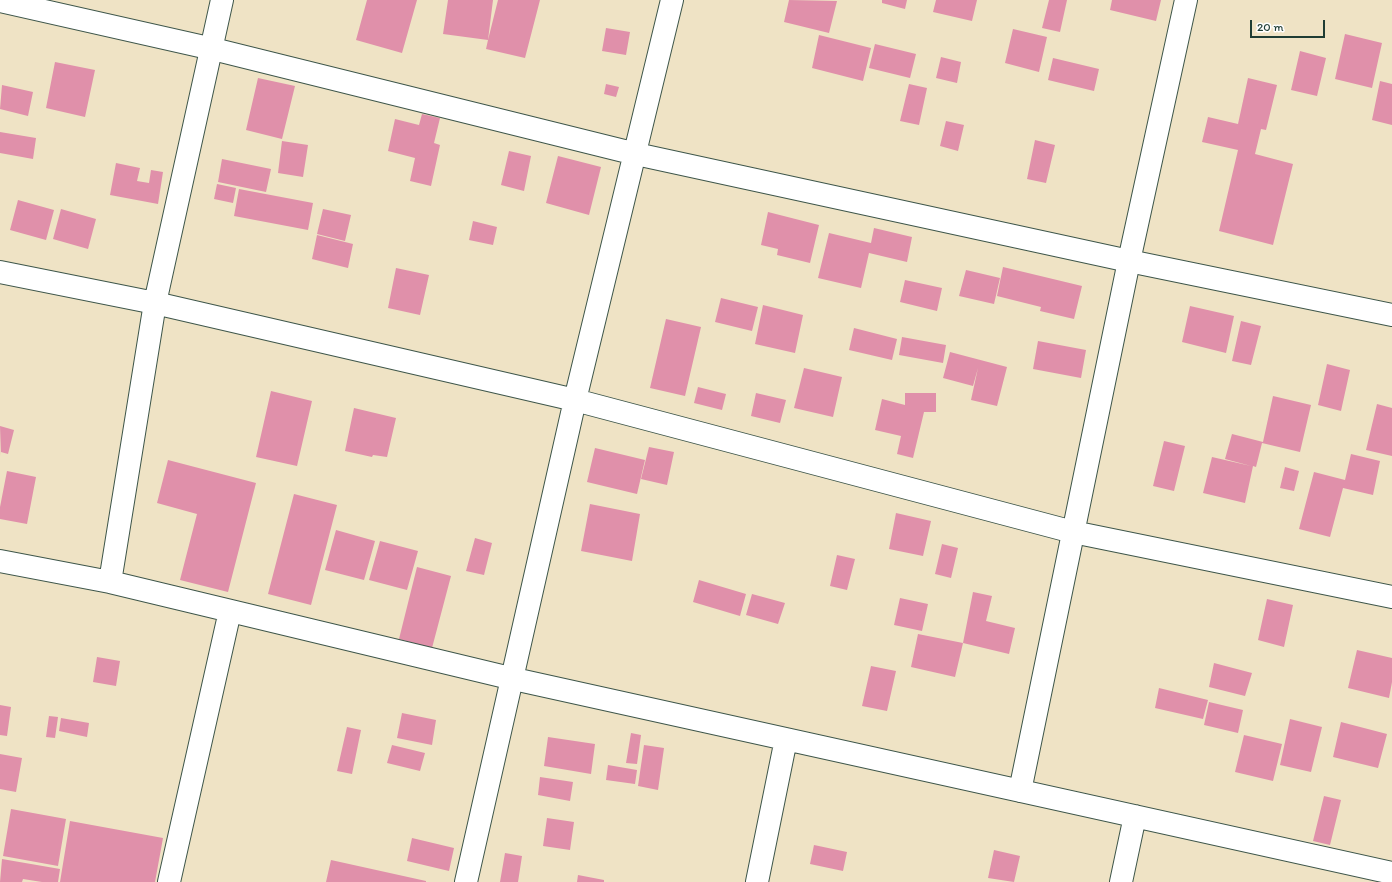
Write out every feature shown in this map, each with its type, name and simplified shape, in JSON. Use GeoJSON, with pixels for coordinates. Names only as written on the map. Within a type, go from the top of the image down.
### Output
{"type":"FeatureCollection","features":[{"type":"Feature","properties":{"kind":"street"},"geometry":{"type":"LineString","coordinates":[[110,582],[155,303],[213,49],[222,0]]}},
{"type":"Feature","properties":{"kind":"street"},"geometry":{"type":"LineString","coordinates":[[466,882],[514,679],[575,400],[636,154],[672,0]]}},
{"type":"Feature","properties":{"kind":"street"},"geometry":{"type":"LineString","coordinates":[[1020,791],[1129,261],[1186,0]]}},
{"type":"Feature","properties":{"kind":"street"},"geometry":{"type":"LineString","coordinates":[[0,1],[213,49],[636,154],[1129,261],[1392,314]]}},
{"type":"Feature","properties":{"kind":"street"},"geometry":{"type":"LineString","coordinates":[[0,272],[155,303],[575,400],[1073,532],[1392,597]]}},
{"type":"Feature","properties":{"kind":"street"},"geometry":{"type":"LineString","coordinates":[[0,561],[110,582],[514,679],[1392,873]]}},
{"type":"Feature","properties":{"kind":"street"},"geometry":{"type":"LineString","coordinates":[[169,882],[230,611]]}},
{"type":"Feature","properties":{"kind":"street"},"geometry":{"type":"LineString","coordinates":[[757,882],[786,739]]}},
{"type":"Feature","properties":{"kind":"street"},"geometry":{"type":"LineString","coordinates":[[1121,882],[1135,816]]}},
{"type":"Feature","properties":{"kind":"building"},"geometry":{"type":"Polygon","coordinates":[[[367,0],[417,0],[402,53],[356,40],[367,0]]]}},
{"type":"Feature","properties":{"kind":"building"},"geometry":{"type":"Polygon","coordinates":[[[448,0],[493,0],[488,40],[443,34],[448,0]]]}},
{"type":"Feature","properties":{"kind":"building"},"geometry":{"type":"Polygon","coordinates":[[[498,0],[540,0],[525,58],[486,49],[498,0]]]}},
{"type":"Feature","properties":{"kind":"building"},"geometry":{"type":"Polygon","coordinates":[[[789,0],[837,1],[829,33],[784,22],[789,0]]]}},
{"type":"Feature","properties":{"kind":"building"},"geometry":{"type":"Polygon","coordinates":[[[882,0],[907,0],[905,9],[882,3],[882,0]]]}},
{"type":"Feature","properties":{"kind":"building"},"geometry":{"type":"Polygon","coordinates":[[[936,0],[977,0],[972,21],[933,12],[936,0]]]}},
{"type":"Feature","properties":{"kind":"building"},"geometry":{"type":"Polygon","coordinates":[[[1049,0],[1067,0],[1060,32],[1042,28],[1049,0]]]}},
{"type":"Feature","properties":{"kind":"building"},"geometry":{"type":"Polygon","coordinates":[[[1112,0],[1161,0],[1156,21],[1110,10],[1112,0]]]}},
{"type":"Feature","properties":{"kind":"building"},"geometry":{"type":"Polygon","coordinates":[[[606,28],[630,32],[626,55],[602,51],[606,28]]]}},
{"type":"Feature","properties":{"kind":"building"},"geometry":{"type":"Polygon","coordinates":[[[1013,29],[1047,37],[1039,72],[1005,63],[1013,29]]]}},
{"type":"Feature","properties":{"kind":"building"},"geometry":{"type":"Polygon","coordinates":[[[1345,34],[1382,43],[1372,88],[1335,79],[1345,34]]]}},
{"type":"Feature","properties":{"kind":"building"},"geometry":{"type":"Polygon","coordinates":[[[819,35],[871,48],[863,81],[812,68],[819,35]]]}},
{"type":"Feature","properties":{"kind":"building"},"geometry":{"type":"Polygon","coordinates":[[[875,44],[916,54],[910,78],[869,68],[875,44]]]}},
{"type":"Feature","properties":{"kind":"building"},"geometry":{"type":"Polygon","coordinates":[[[1300,51],[1326,58],[1317,96],[1291,90],[1300,51]]]}},
{"type":"Feature","properties":{"kind":"building"},"geometry":{"type":"Polygon","coordinates":[[[941,57],[961,62],[957,83],[936,78],[941,57]]]}},
{"type":"Feature","properties":{"kind":"building"},"geometry":{"type":"Polygon","coordinates":[[[1053,58],[1099,69],[1094,91],[1048,80],[1053,58]]]}},
{"type":"Feature","properties":{"kind":"building"},"geometry":{"type":"Polygon","coordinates":[[[55,62],[95,70],[85,117],[46,108],[55,62]]]}},
{"type":"Feature","properties":{"kind":"building"},"geometry":{"type":"Polygon","coordinates":[[[258,78],[295,86],[282,139],[246,130],[258,78]]]}},
{"type":"Feature","properties":{"kind":"building"},"geometry":{"type":"Polygon","coordinates":[[[1248,78],[1277,85],[1266,130],[1261,129],[1255,154],[1293,164],[1273,245],[1219,231],[1238,150],[1202,142],[1208,117],[1238,124],[1248,78]]]}},
{"type":"Feature","properties":{"kind":"building"},"geometry":{"type":"Polygon","coordinates":[[[1380,81],[1392,84],[1392,125],[1372,120],[1380,81]]]}},
{"type":"Feature","properties":{"kind":"building"},"geometry":{"type":"Polygon","coordinates":[[[606,84],[619,87],[616,97],[604,94],[606,84]]]}},
{"type":"Feature","properties":{"kind":"building"},"geometry":{"type":"Polygon","coordinates":[[[909,84],[927,88],[919,125],[900,121],[909,84]]]}},
{"type":"Feature","properties":{"kind":"building"},"geometry":{"type":"Polygon","coordinates":[[[2,85],[33,92],[28,116],[0,109],[2,85]]]}},
{"type":"Feature","properties":{"kind":"building"},"geometry":{"type":"Polygon","coordinates":[[[422,114],[440,118],[434,143],[440,145],[431,186],[410,181],[415,158],[388,151],[395,119],[419,125],[422,114]]]}},
{"type":"Feature","properties":{"kind":"building"},"geometry":{"type":"Polygon","coordinates":[[[946,121],[964,125],[958,151],[940,146],[946,121]]]}},
{"type":"Feature","properties":{"kind":"building"},"geometry":{"type":"Polygon","coordinates":[[[0,132],[36,138],[33,159],[0,153],[0,132]]]}},
{"type":"Feature","properties":{"kind":"building"},"geometry":{"type":"Polygon","coordinates":[[[1035,140],[1055,145],[1046,183],[1027,179],[1035,140]]]}},
{"type":"Feature","properties":{"kind":"building"},"geometry":{"type":"Polygon","coordinates":[[[282,141],[308,145],[303,177],[278,173],[282,141]]]}},
{"type":"Feature","properties":{"kind":"building"},"geometry":{"type":"Polygon","coordinates":[[[509,151],[531,156],[524,191],[501,185],[509,151]]]}},
{"type":"Feature","properties":{"kind":"building"},"geometry":{"type":"Polygon","coordinates":[[[558,156],[601,167],[589,215],[546,203],[558,156]]]}},
{"type":"Feature","properties":{"kind":"building"},"geometry":{"type":"Polygon","coordinates":[[[222,159],[271,169],[266,192],[218,182],[222,159]]]}},
{"type":"Feature","properties":{"kind":"building"},"geometry":{"type":"Polygon","coordinates":[[[116,163],[140,168],[137,181],[149,183],[151,170],[163,172],[158,204],[110,195],[116,163]]]}},
{"type":"Feature","properties":{"kind":"building"},"geometry":{"type":"Polygon","coordinates":[[[217,184],[236,188],[233,203],[214,199],[217,184]]]}},
{"type":"Feature","properties":{"kind":"building"},"geometry":{"type":"Polygon","coordinates":[[[239,189],[313,203],[308,230],[234,216],[239,189]]]}},
{"type":"Feature","properties":{"kind":"building"},"geometry":{"type":"Polygon","coordinates":[[[18,200],[54,210],[46,240],[10,230],[18,200]]]}},
{"type":"Feature","properties":{"kind":"building"},"geometry":{"type":"Polygon","coordinates":[[[61,209],[96,219],[88,249],[53,239],[61,209]]]}},
{"type":"Feature","properties":{"kind":"building"},"geometry":{"type":"Polygon","coordinates":[[[323,209],[351,215],[345,241],[317,234],[323,209]]]}},
{"type":"Feature","properties":{"kind":"building"},"geometry":{"type":"Polygon","coordinates":[[[768,212],[819,225],[810,263],[777,255],[778,249],[761,245],[768,212]]]}},
{"type":"Feature","properties":{"kind":"building"},"geometry":{"type":"Polygon","coordinates":[[[473,221],[497,227],[493,245],[469,240],[473,221]]]}},
{"type":"Feature","properties":{"kind":"building"},"geometry":{"type":"Polygon","coordinates":[[[874,228],[912,237],[907,262],[869,253],[861,288],[818,278],[829,233],[871,243],[874,228]]]}},
{"type":"Feature","properties":{"kind":"building"},"geometry":{"type":"Polygon","coordinates":[[[317,235],[353,244],[348,268],[312,259],[317,235]]]}},
{"type":"Feature","properties":{"kind":"building"},"geometry":{"type":"Polygon","coordinates":[[[1003,267],[1082,286],[1074,319],[1040,311],[1041,307],[997,296],[1003,267]]]}},
{"type":"Feature","properties":{"kind":"building"},"geometry":{"type":"Polygon","coordinates":[[[396,268],[429,275],[420,315],[388,308],[396,268]]]}},
{"type":"Feature","properties":{"kind":"building"},"geometry":{"type":"Polygon","coordinates":[[[966,270],[1000,278],[994,304],[959,296],[966,270]]]}},
{"type":"Feature","properties":{"kind":"building"},"geometry":{"type":"Polygon","coordinates":[[[905,280],[942,288],[937,311],[900,302],[905,280]]]}},
{"type":"Feature","properties":{"kind":"building"},"geometry":{"type":"Polygon","coordinates":[[[721,298],[758,307],[752,331],[715,322],[721,298]]]}},
{"type":"Feature","properties":{"kind":"building"},"geometry":{"type":"Polygon","coordinates":[[[763,305],[803,315],[795,353],[755,344],[763,305]]]}},
{"type":"Feature","properties":{"kind":"building"},"geometry":{"type":"Polygon","coordinates":[[[1190,306],[1234,316],[1226,353],[1182,342],[1190,306]]]}},
{"type":"Feature","properties":{"kind":"building"},"geometry":{"type":"Polygon","coordinates":[[[666,319],[701,327],[685,396],[650,388],[666,319]]]}},
{"type":"Feature","properties":{"kind":"building"},"geometry":{"type":"Polygon","coordinates":[[[1241,321],[1261,326],[1251,365],[1232,361],[1241,321]]]}},
{"type":"Feature","properties":{"kind":"building"},"geometry":{"type":"Polygon","coordinates":[[[854,328],[897,339],[892,360],[849,350],[854,328]]]}},
{"type":"Feature","properties":{"kind":"building"},"geometry":{"type":"Polygon","coordinates":[[[902,337],[946,345],[943,363],[899,355],[902,337]]]}},
{"type":"Feature","properties":{"kind":"building"},"geometry":{"type":"Polygon","coordinates":[[[1038,341],[1086,350],[1081,378],[1033,369],[1038,341]]]}},
{"type":"Feature","properties":{"kind":"building"},"geometry":{"type":"Polygon","coordinates":[[[950,352],[1007,367],[997,406],[971,400],[978,368],[973,386],[943,378],[950,352]]]}},
{"type":"Feature","properties":{"kind":"building"},"geometry":{"type":"Polygon","coordinates":[[[1327,364],[1350,370],[1341,411],[1318,405],[1327,364]]]}},
{"type":"Feature","properties":{"kind":"building"},"geometry":{"type":"Polygon","coordinates":[[[804,368],[842,377],[833,417],[794,408],[804,368]]]}},
{"type":"Feature","properties":{"kind":"building"},"geometry":{"type":"Polygon","coordinates":[[[698,387],[726,394],[722,410],[694,403],[698,387]]]}},
{"type":"Feature","properties":{"kind":"building"},"geometry":{"type":"Polygon","coordinates":[[[271,391],[312,401],[297,466],[256,457],[271,391]]]}},
{"type":"Feature","properties":{"kind":"building"},"geometry":{"type":"Polygon","coordinates":[[[756,393],[786,400],[780,423],[751,416],[756,393]]]}},
{"type":"Feature","properties":{"kind":"building"},"geometry":{"type":"Polygon","coordinates":[[[905,393],[936,393],[936,412],[924,412],[913,458],[897,454],[901,436],[875,430],[882,399],[905,405],[905,393]]]}},
{"type":"Feature","properties":{"kind":"building"},"geometry":{"type":"Polygon","coordinates":[[[1273,396],[1311,405],[1300,452],[1262,443],[1256,467],[1253,466],[1245,503],[1203,493],[1212,457],[1251,466],[1225,459],[1232,434],[1263,442],[1273,396]]]}},
{"type":"Feature","properties":{"kind":"building"},"geometry":{"type":"Polygon","coordinates":[[[1377,404],[1392,408],[1392,456],[1366,450],[1377,404]]]}},
{"type":"Feature","properties":{"kind":"building"},"geometry":{"type":"Polygon","coordinates":[[[354,408],[396,418],[387,457],[373,455],[372,457],[345,451],[354,408]]]}},
{"type":"Feature","properties":{"kind":"building"},"geometry":{"type":"Polygon","coordinates":[[[0,426],[14,430],[8,454],[1,452],[1,456],[0,426]]]}},
{"type":"Feature","properties":{"kind":"building"},"geometry":{"type":"Polygon","coordinates":[[[1164,441],[1185,446],[1174,491],[1153,486],[1164,441]]]}},
{"type":"Feature","properties":{"kind":"building"},"geometry":{"type":"Polygon","coordinates":[[[649,447],[674,452],[667,485],[641,479],[649,447]]]}},
{"type":"Feature","properties":{"kind":"building"},"geometry":{"type":"Polygon","coordinates":[[[595,448],[645,460],[637,494],[587,482],[595,448]]]}},
{"type":"Feature","properties":{"kind":"building"},"geometry":{"type":"Polygon","coordinates":[[[1351,454],[1380,461],[1373,495],[1343,488],[1330,537],[1299,529],[1314,472],[1345,480],[1351,454]]]}},
{"type":"Feature","properties":{"kind":"building"},"geometry":{"type":"Polygon","coordinates":[[[168,460],[256,483],[228,592],[180,580],[197,514],[157,503],[168,460]]]}},
{"type":"Feature","properties":{"kind":"building"},"geometry":{"type":"Polygon","coordinates":[[[1285,467],[1299,471],[1294,491],[1280,488],[1285,467]]]}},
{"type":"Feature","properties":{"kind":"building"},"geometry":{"type":"Polygon","coordinates":[[[7,471],[36,477],[27,524],[0,519],[0,507],[7,471]]]}},
{"type":"Feature","properties":{"kind":"building"},"geometry":{"type":"Polygon","coordinates":[[[294,494],[337,505],[311,605],[268,594],[294,494]]]}},
{"type":"Feature","properties":{"kind":"building"},"geometry":{"type":"Polygon","coordinates":[[[590,504],[640,514],[632,561],[581,551],[590,504]]]}},
{"type":"Feature","properties":{"kind":"building"},"geometry":{"type":"Polygon","coordinates":[[[896,513],[931,521],[923,556],[889,549],[896,513]]]}},
{"type":"Feature","properties":{"kind":"building"},"geometry":{"type":"Polygon","coordinates":[[[336,530],[375,541],[364,580],[325,570],[336,530]]]}},
{"type":"Feature","properties":{"kind":"building"},"geometry":{"type":"Polygon","coordinates":[[[475,538],[492,543],[484,575],[466,571],[475,538]]]}},
{"type":"Feature","properties":{"kind":"building"},"geometry":{"type":"Polygon","coordinates":[[[380,541],[418,551],[407,590],[369,580],[380,541]]]}},
{"type":"Feature","properties":{"kind":"building"},"geometry":{"type":"Polygon","coordinates":[[[942,544],[958,548],[951,578],[935,574],[942,544]]]}},
{"type":"Feature","properties":{"kind":"building"},"geometry":{"type":"Polygon","coordinates":[[[837,555],[855,559],[847,590],[830,586],[837,555]]]}},
{"type":"Feature","properties":{"kind":"building"},"geometry":{"type":"Polygon","coordinates":[[[417,567],[451,576],[432,648],[399,639],[417,567]]]}},
{"type":"Feature","properties":{"kind":"building"},"geometry":{"type":"Polygon","coordinates":[[[699,580],[746,594],[740,616],[693,602],[699,580]]]}},
{"type":"Feature","properties":{"kind":"building"},"geometry":{"type":"Polygon","coordinates":[[[973,592],[992,596],[986,621],[1015,628],[1009,654],[963,643],[973,592]]]}},
{"type":"Feature","properties":{"kind":"building"},"geometry":{"type":"Polygon","coordinates":[[[752,594],[785,603],[778,624],[746,615],[752,594]]]}},
{"type":"Feature","properties":{"kind":"building"},"geometry":{"type":"Polygon","coordinates":[[[900,598],[928,604],[922,631],[894,625],[900,598]]]}},
{"type":"Feature","properties":{"kind":"building"},"geometry":{"type":"Polygon","coordinates":[[[1267,599],[1293,605],[1284,647],[1258,640],[1267,599]]]}},
{"type":"Feature","properties":{"kind":"building"},"geometry":{"type":"Polygon","coordinates":[[[918,634],[963,643],[955,677],[911,667],[918,634]]]}},
{"type":"Feature","properties":{"kind":"building"},"geometry":{"type":"Polygon","coordinates":[[[1357,650],[1392,658],[1392,682],[1389,698],[1348,688],[1357,650]]]}},
{"type":"Feature","properties":{"kind":"building"},"geometry":{"type":"Polygon","coordinates":[[[97,657],[120,661],[116,686],[93,682],[97,657]]]}},
{"type":"Feature","properties":{"kind":"building"},"geometry":{"type":"Polygon","coordinates":[[[1214,663],[1252,673],[1245,696],[1209,687],[1214,663]]]}},
{"type":"Feature","properties":{"kind":"building"},"geometry":{"type":"Polygon","coordinates":[[[871,666],[896,671],[887,711],[862,706],[871,666]]]}},
{"type":"Feature","properties":{"kind":"building"},"geometry":{"type":"Polygon","coordinates":[[[1159,688],[1208,700],[1203,719],[1155,708],[1159,688]]]}},
{"type":"Feature","properties":{"kind":"building"},"geometry":{"type":"Polygon","coordinates":[[[1209,702],[1243,710],[1238,733],[1204,725],[1209,702]]]}},
{"type":"Feature","properties":{"kind":"building"},"geometry":{"type":"Polygon","coordinates":[[[0,705],[11,707],[7,736],[0,735],[0,705]]]}},
{"type":"Feature","properties":{"kind":"building"},"geometry":{"type":"Polygon","coordinates":[[[402,713],[436,720],[432,745],[397,738],[402,713]]]}},
{"type":"Feature","properties":{"kind":"building"},"geometry":{"type":"Polygon","coordinates":[[[49,716],[58,717],[55,738],[46,737],[49,716]]]}},
{"type":"Feature","properties":{"kind":"building"},"geometry":{"type":"Polygon","coordinates":[[[61,718],[89,723],[87,737],[59,731],[61,718]]]}},
{"type":"Feature","properties":{"kind":"building"},"geometry":{"type":"Polygon","coordinates":[[[1290,719],[1322,727],[1311,772],[1280,765],[1290,719]]]}},
{"type":"Feature","properties":{"kind":"building"},"geometry":{"type":"Polygon","coordinates":[[[1341,722],[1387,734],[1378,768],[1333,757],[1341,722]]]}},
{"type":"Feature","properties":{"kind":"building"},"geometry":{"type":"Polygon","coordinates":[[[347,727],[361,730],[352,774],[337,771],[347,727]]]}},
{"type":"Feature","properties":{"kind":"building"},"geometry":{"type":"Polygon","coordinates":[[[631,733],[641,735],[637,764],[626,763],[631,733]]]}},
{"type":"Feature","properties":{"kind":"building"},"geometry":{"type":"Polygon","coordinates":[[[1244,735],[1282,744],[1273,781],[1235,772],[1244,735]]]}},
{"type":"Feature","properties":{"kind":"building"},"geometry":{"type":"Polygon","coordinates":[[[548,737],[595,744],[591,774],[544,766],[548,737]]]}},
{"type":"Feature","properties":{"kind":"building"},"geometry":{"type":"Polygon","coordinates":[[[392,745],[425,753],[420,771],[387,763],[392,745]]]}},
{"type":"Feature","properties":{"kind":"building"},"geometry":{"type":"Polygon","coordinates":[[[644,745],[664,748],[658,790],[638,786],[644,745]]]}},
{"type":"Feature","properties":{"kind":"building"},"geometry":{"type":"Polygon","coordinates":[[[0,754],[22,758],[16,792],[0,789],[0,754]]]}},
{"type":"Feature","properties":{"kind":"building"},"geometry":{"type":"Polygon","coordinates":[[[608,765],[637,770],[635,784],[606,780],[608,765]]]}},
{"type":"Feature","properties":{"kind":"building"},"geometry":{"type":"Polygon","coordinates":[[[540,777],[573,782],[570,801],[538,795],[540,777]]]}},
{"type":"Feature","properties":{"kind":"building"},"geometry":{"type":"Polygon","coordinates":[[[1324,796],[1341,800],[1330,845],[1313,841],[1324,796]]]}},
{"type":"Feature","properties":{"kind":"building"},"geometry":{"type":"Polygon","coordinates":[[[11,809],[66,819],[58,866],[3,856],[11,809]]]}},
{"type":"Feature","properties":{"kind":"building"},"geometry":{"type":"Polygon","coordinates":[[[547,818],[574,822],[570,850],[543,846],[547,818]]]}},
{"type":"Feature","properties":{"kind":"building"},"geometry":{"type":"Polygon","coordinates":[[[70,821],[163,838],[155,882],[60,882],[70,821]]]}},
{"type":"Feature","properties":{"kind":"building"},"geometry":{"type":"Polygon","coordinates":[[[412,838],[454,848],[449,871],[407,861],[412,838]]]}},
{"type":"Feature","properties":{"kind":"building"},"geometry":{"type":"Polygon","coordinates":[[[814,845],[847,852],[843,871],[810,864],[814,845]]]}},
{"type":"Feature","properties":{"kind":"building"},"geometry":{"type":"Polygon","coordinates":[[[994,850],[1020,856],[1014,882],[988,878],[994,850]]]}},
{"type":"Feature","properties":{"kind":"building"},"geometry":{"type":"Polygon","coordinates":[[[505,853],[522,856],[518,882],[500,882],[505,853]]]}},
{"type":"Feature","properties":{"kind":"building"},"geometry":{"type":"Polygon","coordinates":[[[2,859],[60,869],[58,882],[42,882],[23,879],[22,882],[0,882],[2,859]]]}},
{"type":"Feature","properties":{"kind":"building"},"geometry":{"type":"Polygon","coordinates":[[[331,860],[426,881],[426,882],[326,882],[331,860]]]}},
{"type":"Feature","properties":{"kind":"building"},"geometry":{"type":"Polygon","coordinates":[[[578,875],[604,880],[604,882],[577,882],[578,875]]]}}]}
